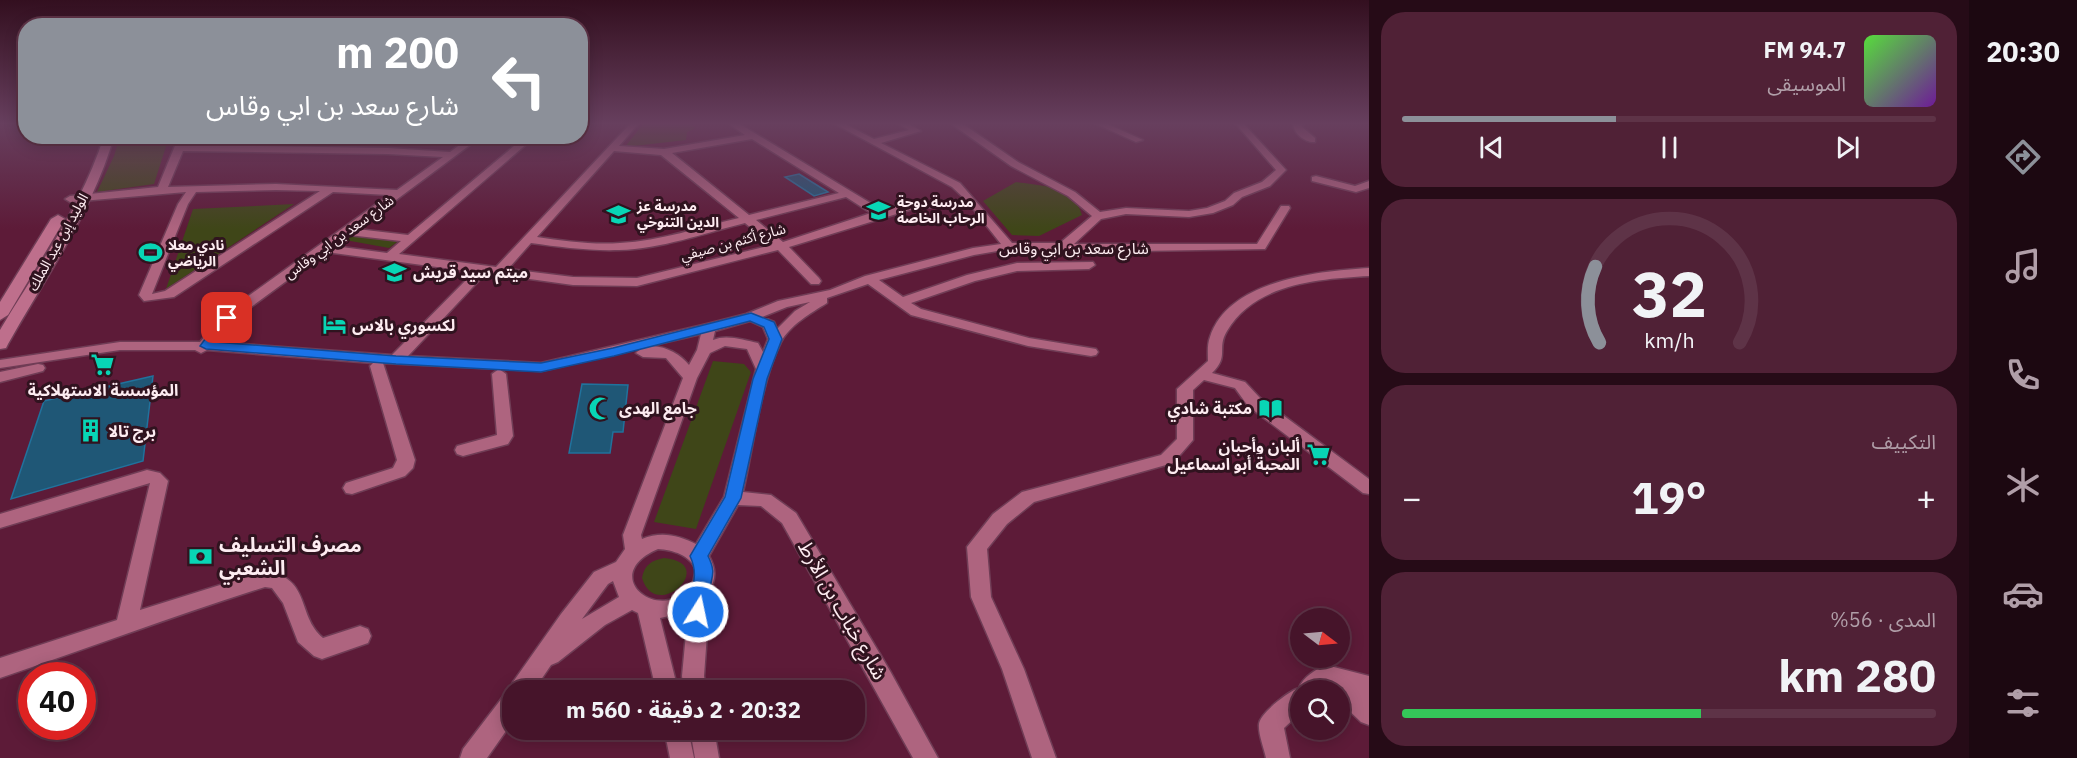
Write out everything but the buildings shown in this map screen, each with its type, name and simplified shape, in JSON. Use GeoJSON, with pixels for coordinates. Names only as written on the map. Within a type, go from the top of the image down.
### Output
{"type":"FeatureCollection","features":[{"type":"Feature","properties":{"kind":"main road","name":"الوليد إبن عبد الملك"},"geometry":{"type":"LineString","coordinates":[[0,344],[75,200],[90,158]]}},
{"type":"Feature","properties":{"kind":"main road","name":"الوليد إبن عبد الملك"},"geometry":{"type":"LineString","coordinates":[[0,315],[101,158]]}},
{"type":"Feature","properties":{"kind":"street"},"geometry":{"type":"LineString","coordinates":[[162,190],[176,158]]}},
{"type":"Feature","properties":{"kind":"street","name":"شارع سعد بن ابي وقاس"},"geometry":{"type":"LineString","coordinates":[[201,349],[227,318],[447,158]]}},
{"type":"Feature","properties":{"kind":"street"},"geometry":{"type":"LineString","coordinates":[[389,257],[505,158]]}},
{"type":"Feature","properties":{"kind":"street"},"geometry":{"type":"LineString","coordinates":[[498,272],[603,158]]}},
{"type":"Feature","properties":{"kind":"street"},"geometry":{"type":"LineString","coordinates":[[672,158],[781,246],[814,281]]}},
{"type":"Feature","properties":{"kind":"street"},"geometry":{"type":"LineString","coordinates":[[790,158],[880,214]]}},
{"type":"Feature","properties":{"kind":"street"},"geometry":{"type":"LineString","coordinates":[[905,158],[956,185],[968,195],[1009,246]]}},
{"type":"Feature","properties":{"kind":"street"},"geometry":{"type":"LineString","coordinates":[[1008,158],[1023,169],[1059,185],[1086,201],[1098,216]]}},
{"type":"Feature","properties":{"kind":"street"},"geometry":{"type":"LineString","coordinates":[[1064,246],[1098,216],[1126,211],[1189,214],[1209,211],[1229,203],[1238,195],[1266,184],[1281,170],[1271,158]]}},
{"type":"Feature","properties":{"kind":"street"},"geometry":{"type":"LineString","coordinates":[[1316,179],[1356,189],[1369,184]]}},
{"type":"Feature","properties":{"kind":"street"},"geometry":{"type":"LineString","coordinates":[[75,200],[162,190],[194,189],[331,189],[400,193]]}},
{"type":"Feature","properties":{"kind":"street"},"geometry":{"type":"LineString","coordinates":[[194,189],[183,204],[145,295],[149,298],[169,294],[331,189]]}},
{"type":"Feature","properties":{"kind":"street"},"geometry":{"type":"LineString","coordinates":[[530,239],[620,247],[660,242],[847,194]]}},
{"type":"Feature","properties":{"kind":"street","name":"شارع أكثم بن صيفي"},"geometry":{"type":"LineString","coordinates":[[323,248],[573,281],[638,282],[781,246],[880,214],[916,205],[973,203]]}},
{"type":"Feature","properties":{"kind":"street","name":"شارع سعد بن ابي وقاس"},"geometry":{"type":"LineString","coordinates":[[0,364],[120,346],[541,368],[751,317],[783,304],[834,293],[869,279],[973,252],[1009,246],[1261,247],[1285,208]]}},
{"type":"Feature","properties":{"kind":"street"},"geometry":{"type":"LineString","coordinates":[[346,231],[410,239]]}},
{"type":"Feature","properties":{"kind":"street"},"geometry":{"type":"LineString","coordinates":[[900,302],[971,278],[1017,267],[1089,265]]}},
{"type":"Feature","properties":{"kind":"street"},"geometry":{"type":"LineString","coordinates":[[396,360],[482,270]]}},
{"type":"Feature","properties":{"kind":"street"},"geometry":{"type":"LineString","coordinates":[[1044,758],[1013,669],[981,597],[977,547],[1000,519],[1028,497],[1167,459],[1185,440],[1185,389],[1215,362],[1217,336],[1232,312],[1266,291],[1303,279],[1369,272]]}},
{"type":"Feature","properties":{"kind":"street"},"geometry":{"type":"LineString","coordinates":[[869,279],[916,312],[1028,342],[1091,352]]}},
{"type":"Feature","properties":{"kind":"street"},"geometry":{"type":"LineString","coordinates":[[699,556],[733,498],[763,368],[775,339],[800,314],[834,293]]}},
{"type":"Feature","properties":{"kind":"street"},"geometry":{"type":"LineString","coordinates":[[751,317],[769,325],[775,339]]}},
{"type":"Feature","properties":{"kind":"street"},"geometry":{"type":"LineString","coordinates":[[636,549],[632,535],[690,378],[704,350],[709,328]]}},
{"type":"Feature","properties":{"kind":"street"},"geometry":{"type":"LineString","coordinates":[[704,350],[723,341],[753,346],[763,368]]}},
{"type":"Feature","properties":{"kind":"street","name":"شارع سعد بن ابي وقاس"},"geometry":{"type":"LineString","coordinates":[[0,377],[68,361],[125,354],[201,349],[377,366],[499,374],[590,366],[630,355],[662,351],[679,361],[690,378]]}},
{"type":"Feature","properties":{"kind":"street"},"geometry":{"type":"LineString","coordinates":[[352,488],[399,472],[404,468],[406,460],[377,366]]}},
{"type":"Feature","properties":{"kind":"street"},"geometry":{"type":"LineString","coordinates":[[463,450],[502,440],[505,436],[499,374]]}},
{"type":"Feature","properties":{"kind":"street"},"geometry":{"type":"LineString","coordinates":[[1200,374],[1239,385],[1254,402],[1369,488]]}},
{"type":"Feature","properties":{"kind":"street"},"geometry":{"type":"LineString","coordinates":[[0,521],[147,476],[159,481],[126,626]]}},
{"type":"Feature","properties":{"kind":"street","name":"شارع خباب بن الأرط"},"geometry":{"type":"LineString","coordinates":[[733,498],[765,500],[789,518],[926,758]]}},
{"type":"Feature","properties":{"kind":"street"},"geometry":{"type":"LineString","coordinates":[[665,680],[653,628],[639,604],[624,590],[621,568],[636,549],[646,544],[669,541],[691,549],[699,556],[704,567],[705,579],[700,591],[694,680]]}},
{"type":"Feature","properties":{"kind":"street"},"geometry":{"type":"LineString","coordinates":[[529,680],[567,621],[601,578],[621,568]]}},
{"type":"Feature","properties":{"kind":"street"},"geometry":{"type":"LineString","coordinates":[[0,668],[126,626],[158,612],[266,579],[278,581],[292,598],[306,639],[314,646],[322,649],[360,636]]}},
{"type":"Feature","properties":{"kind":"street"},"geometry":{"type":"LineString","coordinates":[[543,660],[598,619],[639,604],[671,609],[683,606],[700,591]]}},
{"type":"Feature","properties":{"kind":"street"},"geometry":{"type":"LineString","coordinates":[[1350,686],[1369,687]]}},
{"type":"Feature","properties":{"kind":"street"},"geometry":{"type":"LineString","coordinates":[[1350,702],[1369,714]]}},
{"type":"Feature","properties":{"kind":"street"},"geometry":{"type":"LineString","coordinates":[[1278,758],[1271,724],[1290,707]]}},
{"type":"Feature","properties":{"kind":"street"},"geometry":{"type":"LineString","coordinates":[[472,758],[502,717]]}},
{"type":"Feature","properties":{"kind":"street"},"geometry":{"type":"LineString","coordinates":[[678,740],[682,758]]}},
{"type":"Feature","properties":{"kind":"street"},"geometry":{"type":"LineString","coordinates":[[704,740],[707,758]]}},
{"type":"Feature","properties":{"kind":"green space"},"geometry":{"type":"Polygon","coordinates":[[[113,158],[162,158],[154,184],[97,192],[113,158]]]}},
{"type":"Feature","properties":{"kind":"green space"},"geometry":{"type":"Polygon","coordinates":[[[1016,182],[1046,186],[1064,192],[1078,205],[1082,215],[1039,236],[1012,235],[983,201],[1016,182]]]}},
{"type":"Feature","properties":{"kind":"green space"},"geometry":{"type":"Polygon","coordinates":[[[294,204],[166,289],[193,209],[294,204]]]}},
{"type":"Feature","properties":{"kind":"green space"},"geometry":{"type":"Polygon","coordinates":[[[354,234],[400,240],[389,248],[345,240],[354,234]]]}},
{"type":"Feature","properties":{"kind":"green space"},"geometry":{"type":"Polygon","coordinates":[[[713,361],[744,364],[751,372],[696,529],[654,522],[713,361]]]}},
{"type":"Feature","properties":{"kind":"green space"},"geometry":{"type":"Polygon","coordinates":[[[664,558],[680,562],[686,570],[685,579],[670,593],[659,595],[649,591],[642,578],[649,564],[664,558]]]}},
{"type":"Feature","properties":{"kind":"place","name":"مدرسة دوحة الرحاب الخاصة"},"geometry":{"type":"Point","coordinates":[879,210]}},
{"type":"Feature","properties":{"kind":"place","name":"مدرسة عز الدين التنوخي"},"geometry":{"type":"Point","coordinates":[619,214]}},
{"type":"Feature","properties":{"kind":"place","name":"نادي معلا الرياضي"},"geometry":{"type":"Point","coordinates":[150,253]}},
{"type":"Feature","properties":{"kind":"place","name":"ميتم سيد قريش"},"geometry":{"type":"Point","coordinates":[395,272]}},
{"type":"Feature","properties":{"kind":"place","name":"لكسوري بالاس"},"geometry":{"type":"Point","coordinates":[334,325]}},
{"type":"Feature","properties":{"kind":"place","name":"المؤسسة الاستهلاكية"},"geometry":{"type":"Point","coordinates":[103,365]}},
{"type":"Feature","properties":{"kind":"place","name":"جامع الهدى"},"geometry":{"type":"Point","coordinates":[601,408]}},
{"type":"Feature","properties":{"kind":"place","name":"مكتبة شادي"},"geometry":{"type":"Point","coordinates":[1270,408]}},
{"type":"Feature","properties":{"kind":"place","name":"برج تالا"},"geometry":{"type":"Point","coordinates":[90,431]}},
{"type":"Feature","properties":{"kind":"place","name":"ألبان وأجبان المحبة أبو اسماعيل"},"geometry":{"type":"Point","coordinates":[1318,455]}},
{"type":"Feature","properties":{"kind":"place","name":"مصرف التسليف الشعبي"},"geometry":{"type":"Point","coordinates":[201,556]}},
{"type":"Feature","properties":{"kind":"route"},"geometry":{"type":"LineString","coordinates":[[227,318],[206,346],[541,368],[751,317],[769,325],[775,339],[760,379],[733,498],[699,556],[704,567],[705,579],[700,591],[698,612]]}}]}
